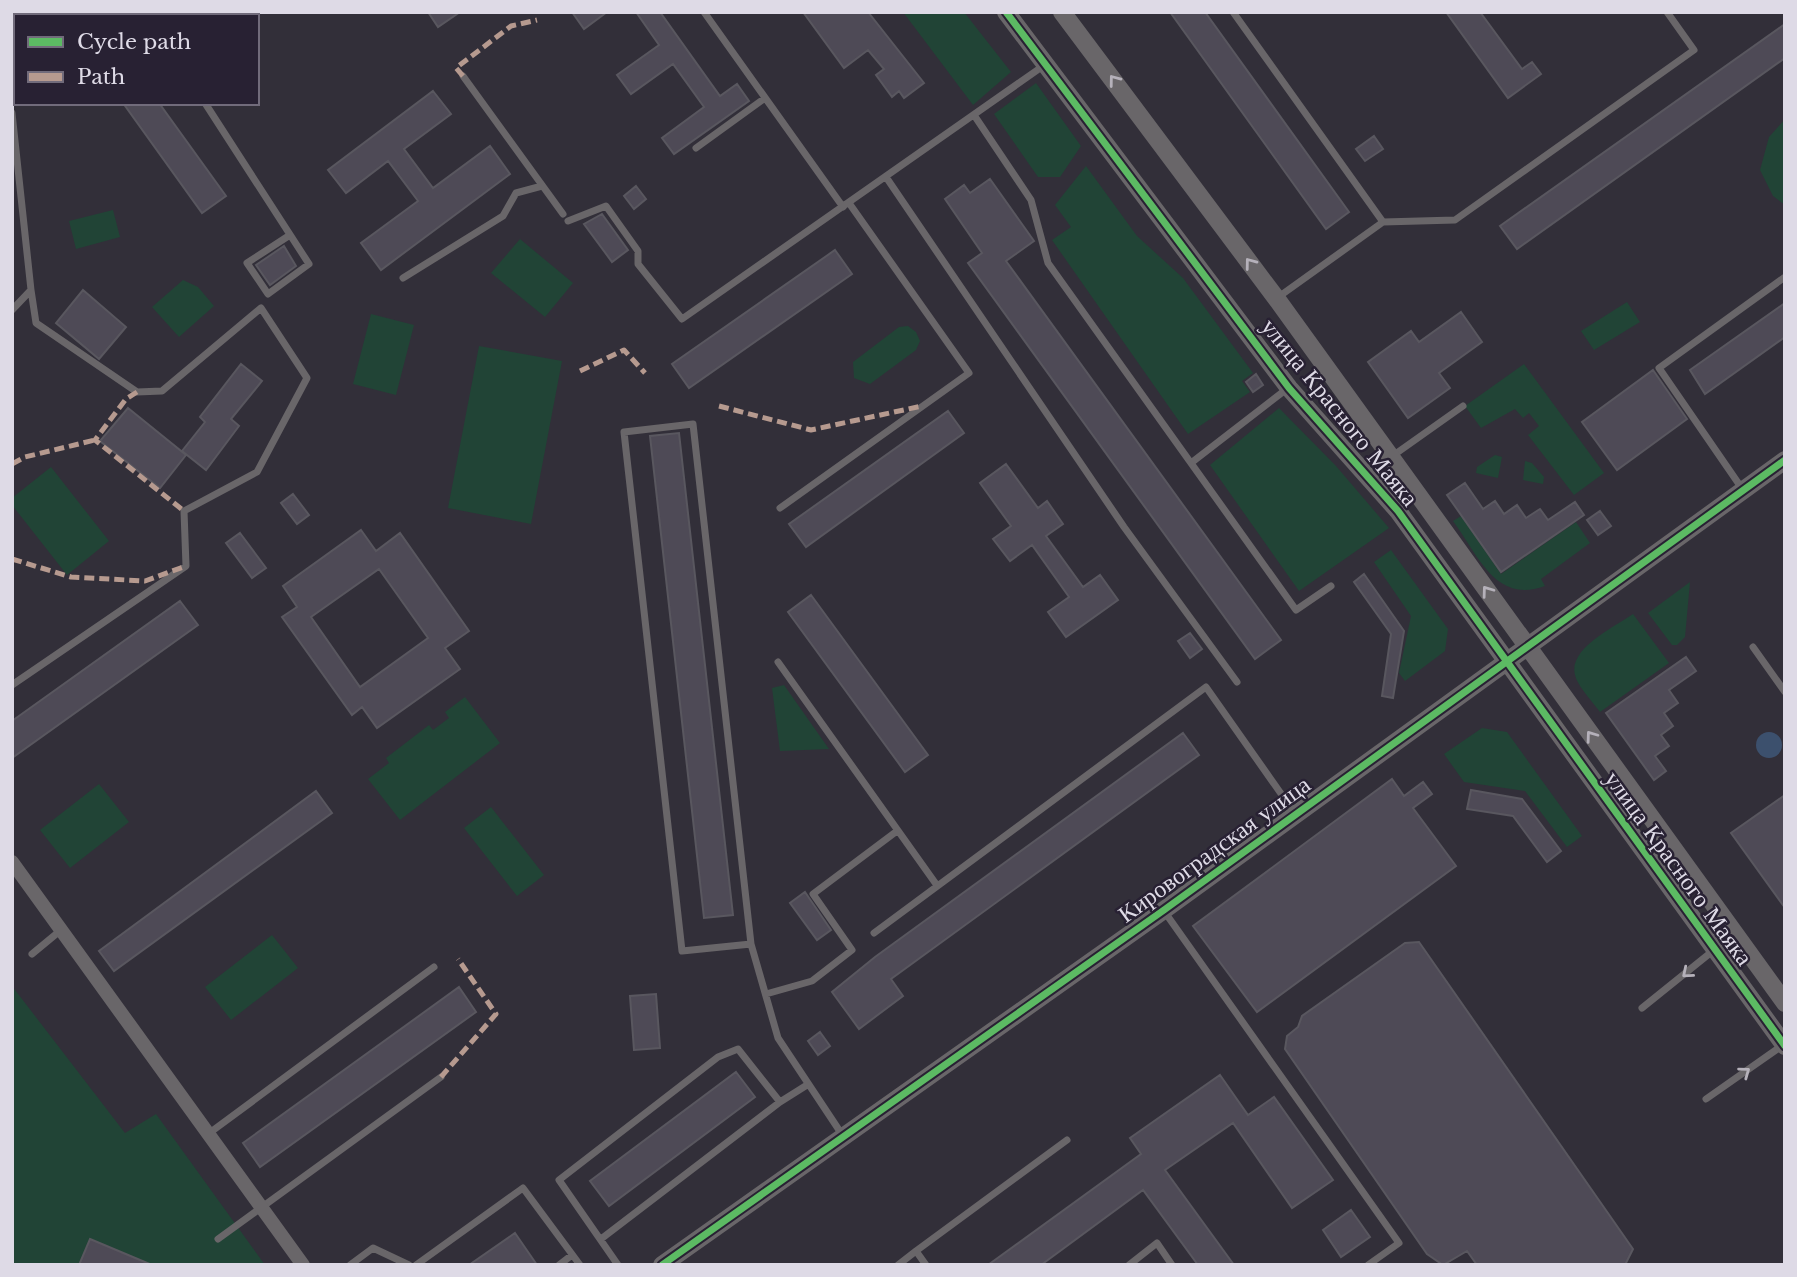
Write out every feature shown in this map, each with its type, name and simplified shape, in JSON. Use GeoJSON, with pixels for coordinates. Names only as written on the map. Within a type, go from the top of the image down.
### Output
{"type":"FeatureCollection","features":[{"type":"Feature","properties":{"kind":"street","name":"улица Красного Маяка"},"geometry":{"type":"LineString","coordinates":[[1006,12],[1289,388],[1398,511],[1784,1045]]}},
{"type":"Feature","properties":{"kind":"street","name":"улица Красного Маяка"},"geometry":{"type":"LineString","coordinates":[[1062,12],[1276,298],[1785,1003]]}},
{"type":"Feature","properties":{"kind":"street","name":"Кировоградская улица"},"geometry":{"type":"LineString","coordinates":[[667,1263],[1164,910],[1785,460]]}},
{"type":"Feature","properties":{"kind":"street"},"geometry":{"type":"LineString","coordinates":[[12,862],[303,1265]]}},
{"type":"Feature","properties":{"kind":"lane"},"geometry":{"type":"LineString","coordinates":[[704,12],[969,373],[780,508]]}},
{"type":"Feature","properties":{"kind":"lane"},"geometry":{"type":"LineString","coordinates":[[1233,12],[1383,222]]}},
{"type":"Feature","properties":{"kind":"lane"},"geometry":{"type":"LineString","coordinates":[[1276,298],[1383,222],[1455,220],[1694,50],[1667,12]]}},
{"type":"Feature","properties":{"kind":"lane"},"geometry":{"type":"LineString","coordinates":[[463,76],[566,218],[606,206],[638,251],[638,264],[682,319],[1046,64]]}},
{"type":"Feature","properties":{"kind":"lane"},"geometry":{"type":"LineString","coordinates":[[696,148],[765,98]]}},
{"type":"Feature","properties":{"kind":"lane"},"geometry":{"type":"LineString","coordinates":[[206,105],[309,264],[268,295],[247,263],[290,235]]}},
{"type":"Feature","properties":{"kind":"lane"},"geometry":{"type":"LineString","coordinates":[[12,113],[36,323],[137,392],[162,391],[261,307],[307,378],[257,472],[184,511],[186,566],[12,685]]}},
{"type":"Feature","properties":{"kind":"lane"},"geometry":{"type":"LineString","coordinates":[[974,115],[1031,200],[1048,263],[1296,610],[1331,586]]}},
{"type":"Feature","properties":{"kind":"lane"},"geometry":{"type":"LineString","coordinates":[[886,177],[1124,527],[1237,682]]}},
{"type":"Feature","properties":{"kind":"lane"},"geometry":{"type":"LineString","coordinates":[[403,278],[503,216],[516,193],[542,186]]}},
{"type":"Feature","properties":{"kind":"lane"},"geometry":{"type":"LineString","coordinates":[[1743,490],[1659,368],[1785,277]]}},
{"type":"Feature","properties":{"kind":"lane"},"geometry":{"type":"LineString","coordinates":[[12,310],[31,290]]}},
{"type":"Feature","properties":{"kind":"lane"},"geometry":{"type":"LineString","coordinates":[[1191,463],[1289,388]]}},
{"type":"Feature","properties":{"kind":"lane"},"geometry":{"type":"LineString","coordinates":[[1390,457],[1463,406]]}},
{"type":"Feature","properties":{"kind":"lane"},"geometry":{"type":"LineString","coordinates":[[751,944],[682,951],[624,432],[693,424],[751,944],[778,1038],[843,1136]]}},
{"type":"Feature","properties":{"kind":"lane"},"geometry":{"type":"LineString","coordinates":[[1753,647],[1785,692]]}},
{"type":"Feature","properties":{"kind":"lane"},"geometry":{"type":"LineString","coordinates":[[778,663],[936,884]]}},
{"type":"Feature","properties":{"kind":"lane"},"geometry":{"type":"LineString","coordinates":[[874,933],[936,884],[1206,687],[1296,815]]}},
{"type":"Feature","properties":{"kind":"lane"},"geometry":{"type":"LineString","coordinates":[[766,994],[812,981],[852,950],[813,894],[897,831]]}},
{"type":"Feature","properties":{"kind":"lane"},"geometry":{"type":"LineString","coordinates":[[1164,910],[1399,1243],[1368,1265]]}},
{"type":"Feature","properties":{"kind":"lane"},"geometry":{"type":"LineString","coordinates":[[32,954],[61,930]]}},
{"type":"Feature","properties":{"kind":"lane"},"geometry":{"type":"LineString","coordinates":[[1642,1008],[1715,950]]}},
{"type":"Feature","properties":{"kind":"lane"},"geometry":{"type":"LineString","coordinates":[[208,1134],[433,967]]}},
{"type":"Feature","properties":{"kind":"lane"},"geometry":{"type":"LineString","coordinates":[[1706,1100],[1784,1045]]}},
{"type":"Feature","properties":{"kind":"lane"},"geometry":{"type":"LineString","coordinates":[[618,1265],[559,1180],[718,1057],[738,1049],[780,1102]]}},
{"type":"Feature","properties":{"kind":"lane"},"geometry":{"type":"LineString","coordinates":[[218,1239],[441,1077]]}},
{"type":"Feature","properties":{"kind":"lane"},"geometry":{"type":"LineString","coordinates":[[601,1239],[807,1084]]}},
{"type":"Feature","properties":{"kind":"lane"},"geometry":{"type":"LineString","coordinates":[[898,1265],[1068,1140]]}},
{"type":"Feature","properties":{"kind":"lane"},"geometry":{"type":"LineString","coordinates":[[416,1265],[523,1188],[580,1265]]}},
{"type":"Feature","properties":{"kind":"lane"},"geometry":{"type":"LineString","coordinates":[[1129,1265],[1157,1243],[1172,1265]]}},
{"type":"Feature","properties":{"kind":"lane"},"geometry":{"type":"LineString","coordinates":[[350,1265],[373,1248],[409,1265]]}},
{"type":"Feature","properties":{"kind":"lane"},"geometry":{"type":"LineString","coordinates":[[916,1251],[926,1265]]}},
{"type":"Feature","properties":{"kind":"lane"},"geometry":{"type":"LineString","coordinates":[[559,1265],[572,1255]]}},
{"type":"Feature","properties":{"kind":"green space"},"geometry":{"type":"Polygon","coordinates":[[[903,12],[964,12],[1011,72],[973,105],[903,12]]]}},
{"type":"Feature","properties":{"kind":"green space"},"geometry":{"type":"Polygon","coordinates":[[[1036,83],[1081,146],[1060,177],[1038,177],[994,114],[1036,83]]]}},
{"type":"Feature","properties":{"kind":"green space"},"geometry":{"type":"Polygon","coordinates":[[[1785,119],[1785,205],[1773,196],[1760,170],[1769,137],[1785,119]]]}},
{"type":"Feature","properties":{"kind":"green space"},"geometry":{"type":"Polygon","coordinates":[[[1086,166],[1137,236],[1183,278],[1253,373],[1242,381],[1250,392],[1188,434],[1052,240],[1071,227],[1055,205],[1086,166]]]}},
{"type":"Feature","properties":{"kind":"green space"},"geometry":{"type":"Polygon","coordinates":[[[113,210],[120,237],[76,249],[69,221],[113,210]]]}},
{"type":"Feature","properties":{"kind":"green space"},"geometry":{"type":"Polygon","coordinates":[[[520,239],[573,283],[545,317],[491,273],[520,239]]]}},
{"type":"Feature","properties":{"kind":"green space"},"geometry":{"type":"Polygon","coordinates":[[[183,280],[198,287],[214,306],[179,337],[152,307],[183,280]]]}},
{"type":"Feature","properties":{"kind":"green space"},"geometry":{"type":"Polygon","coordinates":[[[1627,302],[1640,322],[1594,350],[1581,331],[1627,302]]]}},
{"type":"Feature","properties":{"kind":"green space"},"geometry":{"type":"Polygon","coordinates":[[[371,314],[414,325],[396,395],[353,384],[371,314]]]}},
{"type":"Feature","properties":{"kind":"green space"},"geometry":{"type":"Polygon","coordinates":[[[908,326],[916,332],[920,341],[916,350],[870,384],[854,378],[853,362],[899,327],[908,326]]]}},
{"type":"Feature","properties":{"kind":"green space"},"geometry":{"type":"Polygon","coordinates":[[[479,346],[562,361],[531,524],[448,508],[479,346]]]}},
{"type":"Feature","properties":{"kind":"green space"},"geometry":{"type":"Polygon","coordinates":[[[1524,364],[1604,473],[1574,495],[1528,435],[1539,426],[1529,413],[1523,418],[1515,409],[1481,428],[1465,406],[1524,364]]]}},
{"type":"Feature","properties":{"kind":"green space"},"geometry":{"type":"Polygon","coordinates":[[[1279,408],[1336,466],[1389,528],[1299,591],[1210,465],[1279,408]]]}},
{"type":"Feature","properties":{"kind":"green space"},"geometry":{"type":"Polygon","coordinates":[[[1495,455],[1502,457],[1498,478],[1476,473],[1477,467],[1495,455]]]}},
{"type":"Feature","properties":{"kind":"green space"},"geometry":{"type":"Polygon","coordinates":[[[1525,461],[1532,463],[1544,477],[1543,484],[1523,480],[1525,461]]]}},
{"type":"Feature","properties":{"kind":"green space"},"geometry":{"type":"Polygon","coordinates":[[[51,467],[109,541],[67,575],[12,505],[12,498],[51,467]]]}},
{"type":"Feature","properties":{"kind":"green space"},"geometry":{"type":"Polygon","coordinates":[[[1461,516],[1501,574],[1576,522],[1590,543],[1541,579],[1545,586],[1528,590],[1513,588],[1501,583],[1480,562],[1453,521],[1461,516]]]}},
{"type":"Feature","properties":{"kind":"green space"},"geometry":{"type":"Polygon","coordinates":[[[1391,550],[1448,629],[1445,651],[1405,681],[1399,673],[1411,616],[1374,562],[1391,550]]]}},
{"type":"Feature","properties":{"kind":"green space"},"geometry":{"type":"Polygon","coordinates":[[[1690,582],[1685,637],[1677,645],[1672,645],[1648,613],[1690,582]]]}},
{"type":"Feature","properties":{"kind":"green space"},"geometry":{"type":"Polygon","coordinates":[[[1633,614],[1669,663],[1600,712],[1579,684],[1575,665],[1579,656],[1595,639],[1633,614]]]}},
{"type":"Feature","properties":{"kind":"green space"},"geometry":{"type":"Polygon","coordinates":[[[784,685],[829,749],[780,751],[772,688],[784,685]]]}},
{"type":"Feature","properties":{"kind":"green space"},"geometry":{"type":"Polygon","coordinates":[[[465,697],[500,743],[400,820],[368,779],[389,763],[386,758],[429,725],[433,730],[449,718],[445,712],[465,697]]]}},
{"type":"Feature","properties":{"kind":"green space"},"geometry":{"type":"Polygon","coordinates":[[[1482,728],[1507,732],[1582,836],[1567,847],[1525,791],[1464,782],[1444,754],[1482,728]]]}},
{"type":"Feature","properties":{"kind":"green space"},"geometry":{"type":"Polygon","coordinates":[[[99,784],[129,822],[70,868],[40,830],[99,784]]]}},
{"type":"Feature","properties":{"kind":"green space"},"geometry":{"type":"Polygon","coordinates":[[[491,807],[544,875],[517,896],[464,828],[491,807]]]}},
{"type":"Feature","properties":{"kind":"green space"},"geometry":{"type":"Polygon","coordinates":[[[272,935],[298,968],[231,1020],[205,987],[272,935]]]}},
{"type":"Feature","properties":{"kind":"green space"},"geometry":{"type":"Polygon","coordinates":[[[12,986],[125,1133],[156,1114],[265,1265],[12,1265],[12,986]]]}},
{"type":"Feature","properties":{"kind":"water"},"geometry":{"type":"Polygon","coordinates":[[[1769,732],[1778,736],[1782,745],[1778,754],[1769,758],[1760,754],[1756,745],[1760,736],[1769,732]]]}},
{"type":"Feature","properties":{"kind":"building"},"geometry":{"type":"Polygon","coordinates":[[[428,12],[460,12],[438,27],[428,12]]]}},
{"type":"Feature","properties":{"kind":"building"},"geometry":{"type":"Polygon","coordinates":[[[572,12],[607,12],[584,29],[572,12]]]}},
{"type":"Feature","properties":{"kind":"building"},"geometry":{"type":"Polygon","coordinates":[[[636,12],[660,12],[720,96],[737,84],[749,101],[674,154],[662,138],[704,107],[673,64],[631,94],[617,75],[659,45],[636,12]]]}},
{"type":"Feature","properties":{"kind":"building"},"geometry":{"type":"Polygon","coordinates":[[[803,12],[868,12],[924,83],[904,98],[899,91],[892,97],[876,75],[884,69],[868,50],[844,68],[803,12]]]}},
{"type":"Feature","properties":{"kind":"building"},"geometry":{"type":"Polygon","coordinates":[[[1170,12],[1205,12],[1349,212],[1326,229],[1170,12]]]}},
{"type":"Feature","properties":{"kind":"building"},"geometry":{"type":"Polygon","coordinates":[[[1446,12],[1480,12],[1522,69],[1532,62],[1541,74],[1508,98],[1446,12]]]}},
{"type":"Feature","properties":{"kind":"building"},"geometry":{"type":"Polygon","coordinates":[[[1785,24],[1785,58],[1517,249],[1500,226],[1785,24]]]}},
{"type":"Feature","properties":{"kind":"building"},"geometry":{"type":"Polygon","coordinates":[[[433,91],[451,114],[404,149],[433,188],[490,146],[510,174],[381,270],[361,243],[418,201],[388,161],[346,193],[328,170],[433,91]]]}},
{"type":"Feature","properties":{"kind":"building"},"geometry":{"type":"Polygon","coordinates":[[[124,105],[160,105],[226,196],[202,213],[124,105]]]}},
{"type":"Feature","properties":{"kind":"building"},"geometry":{"type":"Polygon","coordinates":[[[1374,136],[1383,149],[1365,161],[1356,149],[1374,136]]]}},
{"type":"Feature","properties":{"kind":"building"},"geometry":{"type":"Polygon","coordinates":[[[990,179],[1034,241],[1006,261],[1281,640],[1255,659],[968,263],[982,253],[945,199],[964,185],[970,193],[990,179]]]}},
{"type":"Feature","properties":{"kind":"building"},"geometry":{"type":"Polygon","coordinates":[[[636,186],[646,199],[634,209],[624,196],[636,186]]]}},
{"type":"Feature","properties":{"kind":"building"},"geometry":{"type":"Polygon","coordinates":[[[602,214],[628,250],[612,262],[584,224],[602,214]]]}},
{"type":"Feature","properties":{"kind":"building"},"geometry":{"type":"Polygon","coordinates":[[[284,246],[296,266],[270,285],[256,265],[284,246]]]}},
{"type":"Feature","properties":{"kind":"building"},"geometry":{"type":"Polygon","coordinates":[[[835,250],[852,274],[689,388],[672,364],[835,250]]]}},
{"type":"Feature","properties":{"kind":"building"},"geometry":{"type":"Polygon","coordinates":[[[83,290],[126,327],[99,359],[56,323],[83,290]]]}},
{"type":"Feature","properties":{"kind":"building"},"geometry":{"type":"Polygon","coordinates":[[[1785,303],[1785,337],[1705,394],[1690,370],[1785,303]]]}},
{"type":"Feature","properties":{"kind":"building"},"geometry":{"type":"Polygon","coordinates":[[[1461,312],[1482,342],[1439,373],[1450,388],[1408,418],[1368,362],[1411,331],[1419,342],[1461,312]]]}},
{"type":"Feature","properties":{"kind":"building"},"geometry":{"type":"Polygon","coordinates":[[[241,364],[262,381],[231,419],[239,426],[206,470],[182,451],[205,422],[200,417],[241,364]]]}},
{"type":"Feature","properties":{"kind":"building"},"geometry":{"type":"Polygon","coordinates":[[[1653,370],[1687,419],[1617,470],[1582,422],[1653,370]]]}},
{"type":"Feature","properties":{"kind":"building"},"geometry":{"type":"Polygon","coordinates":[[[1256,374],[1263,385],[1253,392],[1246,382],[1256,374]]]}},
{"type":"Feature","properties":{"kind":"building"},"geometry":{"type":"Polygon","coordinates":[[[128,408],[186,455],[160,488],[100,441],[128,408]]]}},
{"type":"Feature","properties":{"kind":"building"},"geometry":{"type":"Polygon","coordinates":[[[948,411],[964,433],[806,547],[789,524],[948,411]]]}},
{"type":"Feature","properties":{"kind":"building"},"geometry":{"type":"Polygon","coordinates":[[[679,433],[733,915],[704,918],[650,436],[679,433]]]}},
{"type":"Feature","properties":{"kind":"building"},"geometry":{"type":"Polygon","coordinates":[[[1006,464],[1038,508],[1047,501],[1063,524],[1046,536],[1083,587],[1100,575],[1118,600],[1066,637],[1048,612],[1069,597],[1032,545],[1010,561],[993,539],[1011,526],[980,483],[1006,464]]]}},
{"type":"Feature","properties":{"kind":"building"},"geometry":{"type":"Polygon","coordinates":[[[1465,483],[1483,509],[1495,501],[1504,514],[1517,505],[1526,518],[1540,509],[1548,520],[1575,502],[1584,515],[1501,572],[1447,495],[1465,483]]]}},
{"type":"Feature","properties":{"kind":"building"},"geometry":{"type":"Polygon","coordinates":[[[293,494],[309,515],[297,524],[281,503],[293,494]]]}},
{"type":"Feature","properties":{"kind":"building"},"geometry":{"type":"Polygon","coordinates":[[[1600,511],[1611,526],[1598,535],[1587,520],[1600,511]]]}},
{"type":"Feature","properties":{"kind":"building"},"geometry":{"type":"Polygon","coordinates":[[[361,530],[376,551],[400,533],[469,631],[445,648],[460,669],[377,728],[362,707],[352,715],[282,617],[297,607],[283,586],[361,530]],[[379,569],[311,617],[360,687],[428,638],[379,569]]]}},
{"type":"Feature","properties":{"kind":"building"},"geometry":{"type":"Polygon","coordinates":[[[240,533],[266,568],[252,578],[226,543],[240,533]]]}},
{"type":"Feature","properties":{"kind":"building"},"geometry":{"type":"Polygon","coordinates":[[[1364,574],[1404,631],[1393,698],[1382,696],[1391,634],[1354,582],[1364,574]]]}},
{"type":"Feature","properties":{"kind":"building"},"geometry":{"type":"Polygon","coordinates":[[[811,595],[928,755],[905,772],[788,612],[811,595]]]}},
{"type":"Feature","properties":{"kind":"building"},"geometry":{"type":"Polygon","coordinates":[[[180,601],[198,625],[12,758],[12,721],[180,601]]]}},
{"type":"Feature","properties":{"kind":"building"},"geometry":{"type":"Polygon","coordinates":[[[1190,633],[1202,649],[1190,658],[1178,641],[1190,633]]]}},
{"type":"Feature","properties":{"kind":"building"},"geometry":{"type":"Polygon","coordinates":[[[1686,657],[1696,671],[1669,690],[1678,703],[1664,713],[1673,726],[1661,735],[1669,746],[1655,756],[1666,771],[1654,780],[1606,713],[1686,657]]]}},
{"type":"Feature","properties":{"kind":"building"},"geometry":{"type":"Polygon","coordinates":[[[1183,733],[1199,755],[891,979],[903,996],[859,1029],[832,992],[875,957],[1183,733]]]}},
{"type":"Feature","properties":{"kind":"building"},"geometry":{"type":"Polygon","coordinates":[[[1392,779],[1404,796],[1423,782],[1432,794],[1413,808],[1456,866],[1257,1012],[1193,926],[1392,779]]]}},
{"type":"Feature","properties":{"kind":"building"},"geometry":{"type":"Polygon","coordinates":[[[1471,790],[1522,799],[1561,851],[1547,862],[1513,816],[1467,809],[1471,790]]]}},
{"type":"Feature","properties":{"kind":"building"},"geometry":{"type":"Polygon","coordinates":[[[316,791],[332,813],[114,971],[99,951],[316,791]]]}},
{"type":"Feature","properties":{"kind":"building"},"geometry":{"type":"Polygon","coordinates":[[[1785,795],[1785,908],[1731,833],[1785,795]]]}},
{"type":"Feature","properties":{"kind":"building"},"geometry":{"type":"Polygon","coordinates":[[[805,892],[831,930],[817,940],[790,903],[805,892]]]}},
{"type":"Feature","properties":{"kind":"building"},"geometry":{"type":"Polygon","coordinates":[[[1419,942],[1633,1249],[1625,1265],[1477,1265],[1467,1251],[1443,1265],[1427,1254],[1285,1049],[1287,1036],[1298,1027],[1302,1016],[1405,943],[1419,942]]]}},
{"type":"Feature","properties":{"kind":"building"},"geometry":{"type":"Polygon","coordinates":[[[459,987],[476,1012],[260,1167],[243,1143],[459,987]]]}},
{"type":"Feature","properties":{"kind":"building"},"geometry":{"type":"Polygon","coordinates":[[[656,994],[660,1048],[634,1050],[630,996],[656,994]]]}},
{"type":"Feature","properties":{"kind":"building"},"geometry":{"type":"Polygon","coordinates":[[[820,1032],[830,1046],[818,1055],[808,1041],[820,1032]]]}},
{"type":"Feature","properties":{"kind":"building"},"geometry":{"type":"Polygon","coordinates":[[[736,1072],[755,1097],[609,1206],[590,1181],[736,1072]]]}},
{"type":"Feature","properties":{"kind":"building"},"geometry":{"type":"Polygon","coordinates":[[[1220,1075],[1248,1115],[1274,1097],[1333,1180],[1292,1208],[1233,1123],[1165,1170],[1234,1265],[1198,1265],[1143,1190],[1041,1265],[988,1265],[1141,1154],[1130,1138],[1220,1075]]]}},
{"type":"Feature","properties":{"kind":"building"},"geometry":{"type":"Polygon","coordinates":[[[1351,1210],[1370,1237],[1341,1257],[1323,1230],[1351,1210]]]}},
{"type":"Feature","properties":{"kind":"building"},"geometry":{"type":"Polygon","coordinates":[[[515,1233],[537,1265],[469,1265],[515,1233]]]}},
{"type":"Feature","properties":{"kind":"building"},"geometry":{"type":"Polygon","coordinates":[[[90,1239],[152,1265],[79,1265],[90,1239]]]}},
{"type":"Feature","properties":{"kind":"marked path"},"geometry":{"type":"LineString","coordinates":[[463,76],[456,68],[511,26],[537,20]]}},
{"type":"Feature","properties":{"kind":"marked path"},"geometry":{"type":"LineString","coordinates":[[580,371],[624,350],[645,373]]}},
{"type":"Feature","properties":{"kind":"marked path"},"geometry":{"type":"LineString","coordinates":[[137,392],[126,399],[95,440],[184,511]]}},
{"type":"Feature","properties":{"kind":"marked path"},"geometry":{"type":"LineString","coordinates":[[719,406],[811,430],[922,406]]}},
{"type":"Feature","properties":{"kind":"marked path"},"geometry":{"type":"LineString","coordinates":[[12,464],[25,457],[95,440]]}},
{"type":"Feature","properties":{"kind":"marked path"},"geometry":{"type":"LineString","coordinates":[[12,559],[71,577],[145,581],[186,566]]}},
{"type":"Feature","properties":{"kind":"marked path"},"geometry":{"type":"LineString","coordinates":[[441,1077],[496,1014],[458,959]]}},
{"type":"Feature","properties":{"kind":"cycle path"},"geometry":{"type":"LineString","coordinates":[[1006,12],[1289,388],[1398,511],[1785,1046]]}},
{"type":"Feature","properties":{"kind":"cycle path"},"geometry":{"type":"LineString","coordinates":[[662,1265],[1164,910],[1785,460]]}}]}
